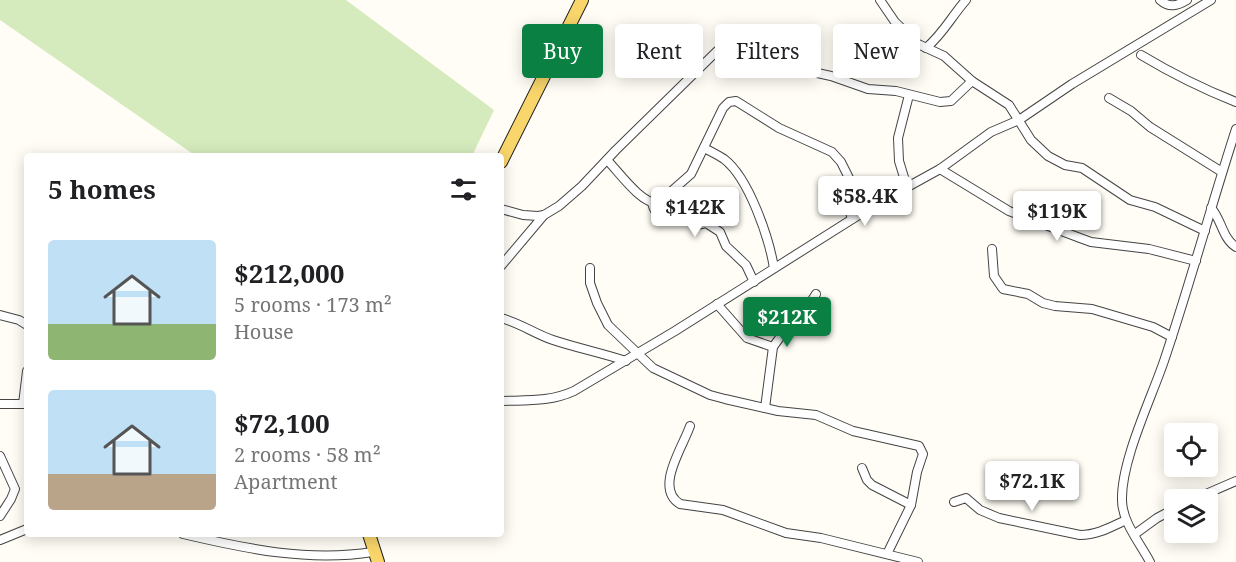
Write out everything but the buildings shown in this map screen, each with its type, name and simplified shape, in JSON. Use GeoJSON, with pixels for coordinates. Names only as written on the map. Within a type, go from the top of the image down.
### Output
{"type":"FeatureCollection","features":[{"type":"Feature","properties":{"kind":"main road"},"geometry":{"type":"LineString","coordinates":[[504,156],[582,0]]}},
{"type":"Feature","properties":{"kind":"main road"},"geometry":{"type":"LineString","coordinates":[[370,537],[376,557]]}},
{"type":"Feature","properties":{"kind":"street"},"geometry":{"type":"LineString","coordinates":[[880,0],[907,35],[926,48],[944,56],[972,81],[1009,105],[1031,140],[1048,156],[1065,165],[1082,168],[1131,200],[1155,207],[1205,231]]}},
{"type":"Feature","properties":{"kind":"street"},"geometry":{"type":"LineString","coordinates":[[926,48],[942,34],[953,15],[966,0]]}},
{"type":"Feature","properties":{"kind":"street"},"geometry":{"type":"LineString","coordinates":[[1160,0],[1170,6],[1187,0]]}},
{"type":"Feature","properties":{"kind":"street"},"geometry":{"type":"LineString","coordinates":[[504,401],[542,401],[559,398],[626,361],[852,219],[940,169],[991,132],[1019,120],[1072,84],[1211,0]]}},
{"type":"Feature","properties":{"kind":"street"},"geometry":{"type":"LineString","coordinates":[[504,262],[544,215],[575,194],[717,51],[831,76],[868,89],[896,91],[947,103],[972,81]]}},
{"type":"Feature","properties":{"kind":"street"},"geometry":{"type":"LineString","coordinates":[[1141,55],[1162,68],[1236,102]]}},
{"type":"Feature","properties":{"kind":"street"},"geometry":{"type":"LineString","coordinates":[[907,187],[899,161],[898,138],[909,95]]}},
{"type":"Feature","properties":{"kind":"street"},"geometry":{"type":"LineString","coordinates":[[1109,98],[1222,172]]}},
{"type":"Feature","properties":{"kind":"street"},"geometry":{"type":"LineString","coordinates":[[607,160],[643,198],[652,203],[658,203],[694,169],[723,108],[729,102],[736,101],[786,132],[822,146],[842,162],[853,194],[849,209],[852,219]]}},
{"type":"Feature","properties":{"kind":"street"},"geometry":{"type":"LineString","coordinates":[[1150,562],[1126,520],[1122,500],[1128,463],[1172,337],[1236,129]]}},
{"type":"Feature","properties":{"kind":"street"},"geometry":{"type":"LineString","coordinates":[[704,148],[725,160],[735,171],[764,227],[771,247],[774,268]]}},
{"type":"Feature","properties":{"kind":"street"},"geometry":{"type":"LineString","coordinates":[[940,169],[1009,211],[1091,242],[1149,249],[1196,261]]}},
{"type":"Feature","properties":{"kind":"street"},"geometry":{"type":"LineString","coordinates":[[652,203],[654,212],[658,215],[667,216],[680,212],[687,215],[697,225],[707,223],[720,232],[726,246],[746,265],[754,282]]}},
{"type":"Feature","properties":{"kind":"street"},"geometry":{"type":"LineString","coordinates":[[1211,208],[1219,217],[1228,241],[1236,247]]}},
{"type":"Feature","properties":{"kind":"street"},"geometry":{"type":"LineString","coordinates":[[504,211],[523,215],[544,215]]}},
{"type":"Feature","properties":{"kind":"street"},"geometry":{"type":"LineString","coordinates":[[992,249],[994,276],[1002,289],[1028,294],[1043,303],[1055,306],[1092,309],[1153,327],[1172,337]]}},
{"type":"Feature","properties":{"kind":"street"},"geometry":{"type":"LineString","coordinates":[[590,268],[590,283],[606,322],[653,368],[710,395],[765,408],[816,415],[853,431],[919,446],[923,453],[911,505],[887,554]]}},
{"type":"Feature","properties":{"kind":"street"},"geometry":{"type":"LineString","coordinates":[[765,408],[773,347],[783,333],[802,316],[816,294]]}},
{"type":"Feature","properties":{"kind":"street"},"geometry":{"type":"LineString","coordinates":[[717,304],[747,338],[773,347]]}},
{"type":"Feature","properties":{"kind":"street"},"geometry":{"type":"LineString","coordinates":[[0,315],[24,323]]}},
{"type":"Feature","properties":{"kind":"street"},"geometry":{"type":"LineString","coordinates":[[504,319],[554,340],[626,361]]}},
{"type":"Feature","properties":{"kind":"street"},"geometry":{"type":"LineString","coordinates":[[0,404],[24,404]]}},
{"type":"Feature","properties":{"kind":"street"},"geometry":{"type":"LineString","coordinates":[[690,426],[671,471],[669,484],[672,497],[680,504],[723,510],[786,533],[820,538],[918,562]]}},
{"type":"Feature","properties":{"kind":"street"},"geometry":{"type":"LineString","coordinates":[[0,456],[15,489],[0,516]]}},
{"type":"Feature","properties":{"kind":"street"},"geometry":{"type":"LineString","coordinates":[[862,468],[872,485],[911,505]]}},
{"type":"Feature","properties":{"kind":"street"},"geometry":{"type":"LineString","coordinates":[[1217,489],[1236,481]]}},
{"type":"Feature","properties":{"kind":"street"},"geometry":{"type":"LineString","coordinates":[[954,502],[966,498],[980,510],[999,518],[1080,535],[1103,531],[1126,520]]}},
{"type":"Feature","properties":{"kind":"street"},"geometry":{"type":"LineString","coordinates":[[1135,534],[1164,514]]}},
{"type":"Feature","properties":{"kind":"street"},"geometry":{"type":"LineString","coordinates":[[0,540],[24,530]]}},
{"type":"Feature","properties":{"kind":"street"},"geometry":{"type":"LineString","coordinates":[[194,537],[228,546],[268,552],[376,557]]}},
{"type":"Feature","properties":{"kind":"green space"},"geometry":{"type":"Polygon","coordinates":[[[0,0],[346,0],[494,110],[473,153],[192,153],[0,20],[0,0]]]}}]}
